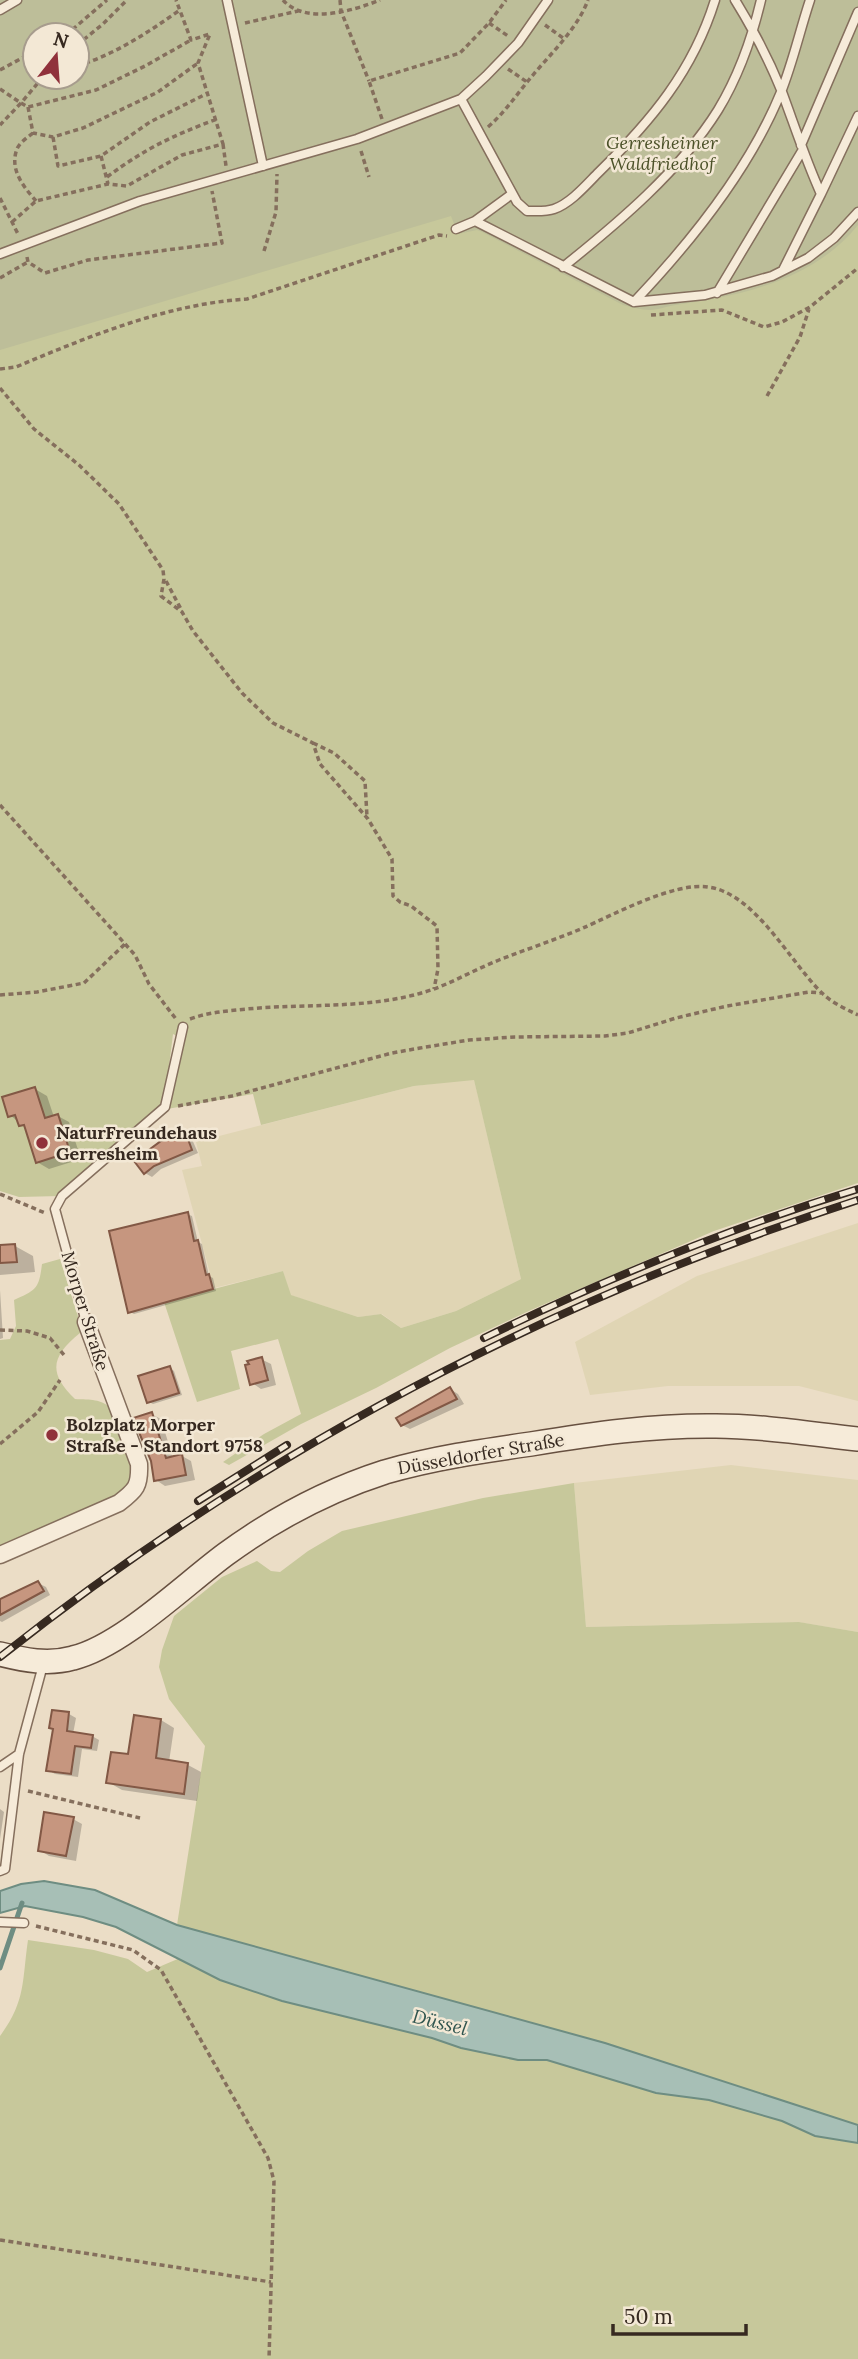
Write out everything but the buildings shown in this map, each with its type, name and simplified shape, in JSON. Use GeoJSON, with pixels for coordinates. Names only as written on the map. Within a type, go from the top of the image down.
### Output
{"type":"FeatureCollection","features":[{"type":"Feature","properties":{"kind":"main road","name":"Düsseldorfer Straße"},"geometry":{"type":"LineString","coordinates":[[44,1662],[73,1658],[113,1640],[227,1553],[292,1512],[358,1482],[409,1466],[486,1450],[659,1428],[737,1427],[858,1440]]}},
{"type":"Feature","properties":{"kind":"main road"},"geometry":{"type":"LineString","coordinates":[[0,1654],[44,1662]]}},
{"type":"Feature","properties":{"kind":"street","name":"Morper Straße"},"geometry":{"type":"LineString","coordinates":[[0,1555],[119,1503],[134,1492],[139,1479],[139,1464],[111,1400],[87,1331]]}},
{"type":"Feature","properties":{"kind":"lane"},"geometry":{"type":"LineString","coordinates":[[0,10],[17,0]]}},
{"type":"Feature","properties":{"kind":"lane"},"geometry":{"type":"LineString","coordinates":[[227,0],[263,166]]}},
{"type":"Feature","properties":{"kind":"lane"},"geometry":{"type":"LineString","coordinates":[[0,254],[140,201],[357,139],[461,99],[518,43],[548,0]]}},
{"type":"Feature","properties":{"kind":"lane"},"geometry":{"type":"LineString","coordinates":[[461,99],[512,194],[527,211],[552,210],[564,205],[626,147],[667,97],[684,73],[715,0]]}},
{"type":"Feature","properties":{"kind":"lane"},"geometry":{"type":"LineString","coordinates":[[735,0],[754,31],[781,91],[821,194]]}},
{"type":"Feature","properties":{"kind":"lane"},"geometry":{"type":"LineString","coordinates":[[563,267],[602,236],[638,202],[686,152],[718,110],[754,31],[761,0]]}},
{"type":"Feature","properties":{"kind":"lane"},"geometry":{"type":"LineString","coordinates":[[634,302],[681,249],[720,199],[746,157],[781,91],[810,0]]}},
{"type":"Feature","properties":{"kind":"lane"},"geometry":{"type":"LineString","coordinates":[[717,293],[801,148],[858,12]]}},
{"type":"Feature","properties":{"kind":"lane"},"geometry":{"type":"LineString","coordinates":[[783,270],[858,116]]}},
{"type":"Feature","properties":{"kind":"lane"},"geometry":{"type":"LineString","coordinates":[[453,233],[475,221],[512,194]]}},
{"type":"Feature","properties":{"kind":"lane"},"geometry":{"type":"LineString","coordinates":[[475,221],[634,302],[717,293],[764,279],[808,258],[834,238],[858,212]]}},
{"type":"Feature","properties":{"kind":"lane"},"geometry":{"type":"LineString","coordinates":[[56,1218],[55,1209],[62,1196],[165,1107],[183,1027]]}},
{"type":"Feature","properties":{"kind":"lane","name":"Morper Straße"},"geometry":{"type":"LineString","coordinates":[[56,1218],[87,1331]]}},
{"type":"Feature","properties":{"kind":"lane"},"geometry":{"type":"LineString","coordinates":[[3,1870],[19,1754],[44,1662]]}},
{"type":"Feature","properties":{"kind":"lane"},"geometry":{"type":"LineString","coordinates":[[0,1768],[19,1754]]}},
{"type":"Feature","properties":{"kind":"lane"},"geometry":{"type":"LineString","coordinates":[[2,1922],[24,1923]]}},
{"type":"Feature","properties":{"kind":"path"},"geometry":{"type":"LineString","coordinates":[[82,21],[107,0]]}},
{"type":"Feature","properties":{"kind":"path"},"geometry":{"type":"LineString","coordinates":[[91,34],[127,0]]}},
{"type":"Feature","properties":{"kind":"path"},"geometry":{"type":"LineString","coordinates":[[176,0],[191,40]]}},
{"type":"Feature","properties":{"kind":"path"},"geometry":{"type":"LineString","coordinates":[[283,0],[298,11],[310,14],[341,11],[380,0]]}},
{"type":"Feature","properties":{"kind":"path"},"geometry":{"type":"LineString","coordinates":[[340,0],[341,11],[385,129]]}},
{"type":"Feature","properties":{"kind":"path"},"geometry":{"type":"LineString","coordinates":[[369,82],[460,52],[489,23],[506,0]]}},
{"type":"Feature","properties":{"kind":"path"},"geometry":{"type":"LineString","coordinates":[[480,133],[502,115],[563,38],[588,0]]}},
{"type":"Feature","properties":{"kind":"path"},"geometry":{"type":"LineString","coordinates":[[91,61],[137,40],[180,10]]}},
{"type":"Feature","properties":{"kind":"path"},"geometry":{"type":"LineString","coordinates":[[0,89],[28,107],[96,90],[191,40],[232,26],[298,11]]}},
{"type":"Feature","properties":{"kind":"path"},"geometry":{"type":"LineString","coordinates":[[537,19],[563,38]]}},
{"type":"Feature","properties":{"kind":"path"},"geometry":{"type":"LineString","coordinates":[[489,23],[518,43]]}},
{"type":"Feature","properties":{"kind":"path"},"geometry":{"type":"LineString","coordinates":[[33,133],[53,137],[83,128],[158,92],[198,63],[210,34]]}},
{"type":"Feature","properties":{"kind":"path"},"geometry":{"type":"LineString","coordinates":[[0,70],[21,59]]}},
{"type":"Feature","properties":{"kind":"path"},"geometry":{"type":"LineString","coordinates":[[198,63],[217,119],[228,176]]}},
{"type":"Feature","properties":{"kind":"path"},"geometry":{"type":"LineString","coordinates":[[499,63],[527,82]]}},
{"type":"Feature","properties":{"kind":"path"},"geometry":{"type":"LineString","coordinates":[[0,125],[31,91]]}},
{"type":"Feature","properties":{"kind":"path"},"geometry":{"type":"LineString","coordinates":[[53,137],[58,166],[101,156],[150,122],[208,93]]}},
{"type":"Feature","properties":{"kind":"path"},"geometry":{"type":"LineString","coordinates":[[28,107],[33,133]]}},
{"type":"Feature","properties":{"kind":"path"},"geometry":{"type":"LineString","coordinates":[[107,177],[140,153],[170,137],[217,119]]}},
{"type":"Feature","properties":{"kind":"path"},"geometry":{"type":"LineString","coordinates":[[33,133],[17,147],[14,164],[22,185],[36,201]]}},
{"type":"Feature","properties":{"kind":"path"},"geometry":{"type":"LineString","coordinates":[[357,139],[369,177]]}},
{"type":"Feature","properties":{"kind":"path"},"geometry":{"type":"LineString","coordinates":[[12,222],[36,201],[108,184],[127,186],[182,155],[223,144]]}},
{"type":"Feature","properties":{"kind":"path"},"geometry":{"type":"LineString","coordinates":[[101,156],[108,184]]}},
{"type":"Feature","properties":{"kind":"path"},"geometry":{"type":"LineString","coordinates":[[264,251],[276,212],[275,184],[279,162]]}},
{"type":"Feature","properties":{"kind":"path"},"geometry":{"type":"LineString","coordinates":[[0,198],[24,244],[28,262],[45,273],[88,260],[222,243],[210,181]]}},
{"type":"Feature","properties":{"kind":"path"},"geometry":{"type":"LineString","coordinates":[[0,369],[16,367],[139,320],[218,300],[247,299],[439,235],[453,233]]}},
{"type":"Feature","properties":{"kind":"path"},"geometry":{"type":"LineString","coordinates":[[0,278],[28,262]]}},
{"type":"Feature","properties":{"kind":"path"},"geometry":{"type":"LineString","coordinates":[[642,314],[722,310],[764,327],[782,322],[810,307],[858,268]]}},
{"type":"Feature","properties":{"kind":"path"},"geometry":{"type":"LineString","coordinates":[[767,396],[800,337],[810,307]]}},
{"type":"Feature","properties":{"kind":"path"},"geometry":{"type":"LineString","coordinates":[[0,388],[34,429],[79,465],[119,504],[163,570],[161,596],[182,612]]}},
{"type":"Feature","properties":{"kind":"path"},"geometry":{"type":"LineString","coordinates":[[164,579],[192,631],[242,693],[273,723],[334,753],[365,780],[368,819]]}},
{"type":"Feature","properties":{"kind":"path"},"geometry":{"type":"LineString","coordinates":[[313,743],[320,764],[368,819],[392,859],[393,896],[437,926],[438,969],[434,989]]}},
{"type":"Feature","properties":{"kind":"path"},"geometry":{"type":"LineString","coordinates":[[0,805],[135,955],[149,984],[183,1027],[190,1020],[210,1012],[398,1000],[434,989],[670,891],[692,887],[708,887],[722,891],[744,905],[821,993],[858,1015]]}},
{"type":"Feature","properties":{"kind":"path"},"geometry":{"type":"LineString","coordinates":[[0,995],[85,984],[125,944]]}},
{"type":"Feature","properties":{"kind":"path"},"geometry":{"type":"LineString","coordinates":[[165,1107],[232,1096],[419,1048],[469,1040],[628,1033],[676,1017],[727,1006],[808,992],[821,993]]}},
{"type":"Feature","properties":{"kind":"path"},"geometry":{"type":"LineString","coordinates":[[0,1194],[56,1218]]}},
{"type":"Feature","properties":{"kind":"path"},"geometry":{"type":"LineString","coordinates":[[0,1330],[27,1331],[50,1338],[64,1355]]}},
{"type":"Feature","properties":{"kind":"path"},"geometry":{"type":"LineString","coordinates":[[0,1444],[38,1412],[60,1380]]}},
{"type":"Feature","properties":{"kind":"path"},"geometry":{"type":"LineString","coordinates":[[15,1788],[140,1818]]}},
{"type":"Feature","properties":{"kind":"path"},"geometry":{"type":"LineString","coordinates":[[24,1923],[133,1950],[161,1969],[268,2158],[274,2181],[269,2359]]}},
{"type":"Feature","properties":{"kind":"path"},"geometry":{"type":"LineString","coordinates":[[0,2240],[271,2282]]}},
{"type":"Feature","properties":{"kind":"shaded area"},"geometry":{"type":"Polygon","coordinates":[[[474,1079],[521,1279],[456,1311],[401,1328],[382,1314],[358,1317],[290,1295],[283,1271],[214,1288],[182,1170],[202,1166],[196,1142],[414,1086],[474,1079]]]}},
{"type":"Feature","properties":{"kind":"shaded area"},"geometry":{"type":"Polygon","coordinates":[[[858,1223],[858,1401],[799,1386],[668,1386],[590,1395],[575,1342],[697,1276],[858,1223]]]}},
{"type":"Feature","properties":{"kind":"shaded area"},"geometry":{"type":"Polygon","coordinates":[[[731,1465],[858,1480],[858,1632],[798,1622],[586,1627],[574,1483],[731,1465]]]}},
{"type":"Feature","properties":{"kind":"green space"},"geometry":{"type":"Polygon","coordinates":[[[0,0],[858,0],[858,1183],[714,1231],[531,1310],[301,1424],[229,1465],[223,1462],[264,1434],[301,1414],[278,1339],[231,1351],[240,1389],[197,1402],[164,1302],[283,1271],[291,1295],[358,1317],[381,1314],[401,1328],[456,1311],[521,1279],[474,1080],[414,1086],[261,1125],[253,1094],[167,1109],[177,1036],[173,1034],[164,1107],[60,1196],[19,1197],[0,1191],[0,0]]]}},
{"type":"Feature","properties":{"kind":"green space","name":"Gerresheimer Waldfriedhof"},"geometry":{"type":"Polygon","coordinates":[[[0,0],[858,0],[858,225],[840,244],[798,272],[751,290],[726,296],[653,310],[640,309],[623,305],[482,232],[477,230],[458,234],[451,216],[0,350],[0,0]]]}},
{"type":"Feature","properties":{"kind":"green space"},"geometry":{"type":"Polygon","coordinates":[[[60,1259],[81,1326],[80,1333],[63,1349],[56,1364],[57,1372],[60,1381],[75,1399],[99,1402],[113,1410],[128,1454],[131,1481],[108,1502],[0,1548],[0,1340],[10,1339],[16,1326],[14,1300],[36,1287],[42,1264],[60,1259]]]}},
{"type":"Feature","properties":{"kind":"green space"},"geometry":{"type":"Polygon","coordinates":[[[574,1483],[586,1627],[799,1622],[858,1632],[858,2125],[605,2043],[177,1925],[205,1746],[169,1699],[159,1667],[174,1616],[222,1577],[257,1561],[271,1571],[280,1572],[342,1531],[483,1498],[574,1483]]]}},
{"type":"Feature","properties":{"kind":"green space"},"geometry":{"type":"Polygon","coordinates":[[[28,1940],[94,1950],[128,1959],[147,1972],[180,1958],[220,1980],[282,2001],[432,2038],[461,2048],[518,2060],[547,2060],[656,2093],[709,2100],[782,2121],[815,2136],[858,2143],[858,2359],[0,2359],[0,2036],[19,2001],[28,1940]]]}},
{"type":"Feature","properties":{"kind":"water"},"geometry":{"type":"Polygon","coordinates":[[[44,1881],[95,1890],[177,1925],[605,2043],[858,2125],[858,2143],[815,2136],[782,2121],[709,2100],[656,2093],[547,2060],[518,2060],[461,2048],[432,2038],[282,2001],[220,1980],[116,1927],[83,1917],[25,1906],[0,1913],[0,1891],[21,1884],[44,1881]]]}},
{"type":"Feature","properties":{"kind":"waterway","name":"Düssel"},"geometry":{"type":"LineString","coordinates":[[0,1968],[22,1903]]}},
{"type":"Feature","properties":{"kind":"railway"},"geometry":{"type":"LineString","coordinates":[[484,1338],[575,1295],[668,1256],[762,1220],[858,1189]]}},
{"type":"Feature","properties":{"kind":"railway"},"geometry":{"type":"LineString","coordinates":[[0,1657],[98,1583],[199,1514],[302,1449],[408,1390],[517,1335],[628,1285],[742,1240],[858,1200]]}},
{"type":"Feature","properties":{"kind":"railway"},"geometry":{"type":"LineString","coordinates":[[198,1501],[287,1445]]}},
{"type":"Feature","properties":{"kind":"place","name":"NaturFreundehaus Gerresheim"},"geometry":{"type":"Point","coordinates":[42,1143]}},
{"type":"Feature","properties":{"kind":"place","name":"Bolzplatz Morper Straße - Standort 9758"},"geometry":{"type":"Point","coordinates":[52,1435]}}]}
